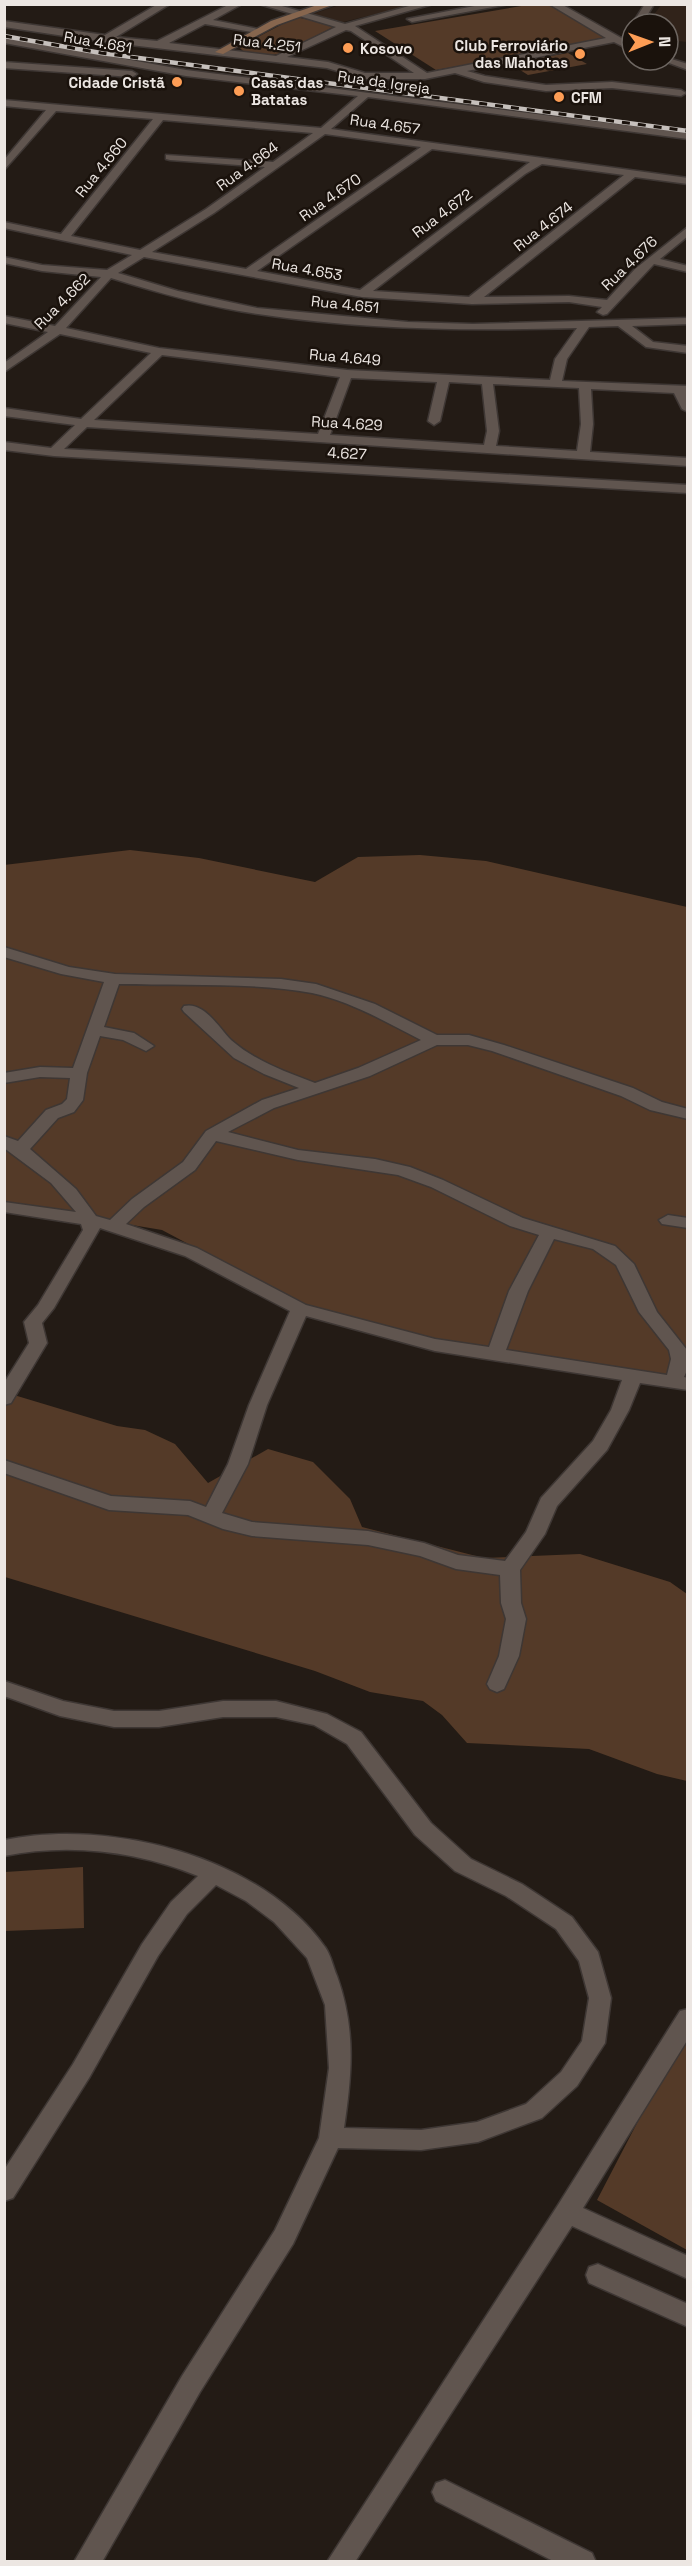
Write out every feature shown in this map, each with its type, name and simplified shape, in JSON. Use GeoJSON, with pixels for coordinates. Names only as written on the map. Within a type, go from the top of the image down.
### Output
{"type":"FeatureCollection","features":[{"type":"Feature","properties":{"kind":"street"},"geometry":{"type":"LineString","coordinates":[[105,39],[166,4]]}},
{"type":"Feature","properties":{"kind":"street"},"geometry":{"type":"LineString","coordinates":[[159,44],[238,4]]}},
{"type":"Feature","properties":{"kind":"street"},"geometry":{"type":"LineString","coordinates":[[263,4],[354,29],[425,76]]}},
{"type":"Feature","properties":{"kind":"street"},"geometry":{"type":"LineString","coordinates":[[183,74],[255,31],[297,14],[331,4]]}},
{"type":"Feature","properties":{"kind":"street"},"geometry":{"type":"LineString","coordinates":[[277,59],[301,43],[344,26],[429,4]]}},
{"type":"Feature","properties":{"kind":"street"},"geometry":{"type":"LineString","coordinates":[[354,29],[505,4]]}},
{"type":"Feature","properties":{"kind":"street"},"geometry":{"type":"LineString","coordinates":[[553,4],[620,42]]}},
{"type":"Feature","properties":{"kind":"street"},"geometry":{"type":"LineString","coordinates":[[202,21],[255,31]]}},
{"type":"Feature","properties":{"kind":"street","name":"Rua 4.251"},"geometry":{"type":"LineString","coordinates":[[4,24],[105,39],[328,65],[364,76],[425,76],[614,39]]}},
{"type":"Feature","properties":{"kind":"street","name":"Rua 4.681"},"geometry":{"type":"LineString","coordinates":[[4,40],[183,74]]}},
{"type":"Feature","properties":{"kind":"street"},"geometry":{"type":"LineString","coordinates":[[181,47],[200,63],[687,128]]}},
{"type":"Feature","properties":{"kind":"street","name":"Rua da Igreja"},"geometry":{"type":"LineString","coordinates":[[4,64],[164,76],[183,74],[687,136]]}},
{"type":"Feature","properties":{"kind":"street"},"geometry":{"type":"LineString","coordinates":[[457,70],[484,79],[546,88],[612,85],[681,93]]}},
{"type":"Feature","properties":{"kind":"street","name":"Rua 4.664"},"geometry":{"type":"LineString","coordinates":[[140,253],[210,211],[323,130],[365,95]]}},
{"type":"Feature","properties":{"kind":"street","name":"Rua 4.657"},"geometry":{"type":"LineString","coordinates":[[4,103],[323,130],[687,181]]}},
{"type":"Feature","properties":{"kind":"street"},"geometry":{"type":"LineString","coordinates":[[4,167],[54,106]]}},
{"type":"Feature","properties":{"kind":"street","name":"Rua 4.660"},"geometry":{"type":"LineString","coordinates":[[64,237],[161,116]]}},
{"type":"Feature","properties":{"kind":"street","name":"Rua 4.670"},"geometry":{"type":"LineString","coordinates":[[248,273],[430,146]]}},
{"type":"Feature","properties":{"kind":"street"},"geometry":{"type":"LineString","coordinates":[[494,153],[515,164],[521,172]]}},
{"type":"Feature","properties":{"kind":"street"},"geometry":{"type":"LineString","coordinates":[[170,157],[274,165]]}},
{"type":"Feature","properties":{"kind":"street","name":"Rua 4.672"},"geometry":{"type":"LineString","coordinates":[[362,294],[521,172],[542,160]]}},
{"type":"Feature","properties":{"kind":"street","name":"Rua 4.674"},"geometry":{"type":"LineString","coordinates":[[472,301],[632,174]]}},
{"type":"Feature","properties":{"kind":"street","name":"Rua 4.653"},"geometry":{"type":"LineString","coordinates":[[4,225],[362,294],[472,301],[569,299],[608,304]]}},
{"type":"Feature","properties":{"kind":"street","name":"Rua 4.676"},"geometry":{"type":"LineString","coordinates":[[555,385],[561,359],[591,323],[652,260],[687,230]]}},
{"type":"Feature","properties":{"kind":"street","name":"Rua 4.662"},"geometry":{"type":"LineString","coordinates":[[4,369],[58,330],[109,274],[140,253]]}},
{"type":"Feature","properties":{"kind":"street","name":"Rua 4.651"},"geometry":{"type":"LineString","coordinates":[[4,260],[42,268],[109,274],[176,294],[258,311],[408,326],[473,327],[687,321]]}},
{"type":"Feature","properties":{"kind":"street"},"geometry":{"type":"LineString","coordinates":[[652,260],[687,269]]}},
{"type":"Feature","properties":{"kind":"street","name":"Rua 4.649"},"geometry":{"type":"LineString","coordinates":[[4,319],[159,351],[347,374],[683,390]]}},
{"type":"Feature","properties":{"kind":"street"},"geometry":{"type":"LineString","coordinates":[[621,323],[650,345],[687,350]]}},
{"type":"Feature","properties":{"kind":"street"},"geometry":{"type":"LineString","coordinates":[[54,452],[159,351]]}},
{"type":"Feature","properties":{"kind":"street"},"geometry":{"type":"LineString","coordinates":[[323,438],[347,374]]}},
{"type":"Feature","properties":{"kind":"street"},"geometry":{"type":"LineString","coordinates":[[434,421],[444,378]]}},
{"type":"Feature","properties":{"kind":"street"},"geometry":{"type":"LineString","coordinates":[[487,380],[493,431],[489,449]]}},
{"type":"Feature","properties":{"kind":"street"},"geometry":{"type":"LineString","coordinates":[[583,456],[587,424],[585,387]]}},
{"type":"Feature","properties":{"kind":"street"},"geometry":{"type":"LineString","coordinates":[[683,390],[687,408]]}},
{"type":"Feature","properties":{"kind":"street","name":"Rua 4.629"},"geometry":{"type":"LineString","coordinates":[[4,412],[85,423],[687,462]]}},
{"type":"Feature","properties":{"kind":"street","name":"4.627"},"geometry":{"type":"LineString","coordinates":[[4,446],[54,452],[687,489]]}},
{"type":"Feature","properties":{"kind":"street"},"geometry":{"type":"LineString","coordinates":[[4,952],[67,971],[115,979],[281,984],[316,989],[369,1007],[434,1040]]}},
{"type":"Feature","properties":{"kind":"street"},"geometry":{"type":"LineString","coordinates":[[4,1399],[38,1343],[33,1322],[45,1308],[92,1230],[91,1220],[61,1183],[12,1145],[52,1114],[68,1108],[75,1100],[79,1073],[109,986],[115,979]]}},
{"type":"Feature","properties":{"kind":"street"},"geometry":{"type":"LineString","coordinates":[[190,1009],[204,1018],[221,1040],[239,1054],[313,1088]]}},
{"type":"Feature","properties":{"kind":"street"},"geometry":{"type":"LineString","coordinates":[[94,1031],[133,1038],[146,1046]]}},
{"type":"Feature","properties":{"kind":"street"},"geometry":{"type":"LineString","coordinates":[[113,1227],[138,1203],[189,1166],[212,1135],[268,1104],[364,1072],[434,1040],[469,1040],[498,1048],[610,1086],[656,1106],[687,1114]]}},
{"type":"Feature","properties":{"kind":"street"},"geometry":{"type":"LineString","coordinates":[[4,1078],[40,1072],[79,1073]]}},
{"type":"Feature","properties":{"kind":"street"},"geometry":{"type":"LineString","coordinates":[[4,1207],[91,1220],[153,1238],[190,1252],[300,1309],[435,1345],[680,1383],[680,1353],[673,1340],[653,1320],[643,1296],[633,1283],[630,1271],[615,1252],[512,1219],[463,1194],[406,1171],[284,1153],[232,1137],[212,1135]]}},
{"type":"Feature","properties":{"kind":"street"},"geometry":{"type":"LineString","coordinates":[[668,1220],[687,1223]]}},
{"type":"Feature","properties":{"kind":"street"},"geometry":{"type":"LineString","coordinates":[[496,1354],[525,1271],[550,1232]]}},
{"type":"Feature","properties":{"kind":"street"},"geometry":{"type":"LineString","coordinates":[[211,1515],[238,1464],[258,1405],[288,1344],[300,1309]]}},
{"type":"Feature","properties":{"kind":"street"},"geometry":{"type":"LineString","coordinates":[[497,1684],[510,1656],[516,1619],[511,1603],[510,1569],[535,1534],[548,1503],[600,1445],[620,1410],[633,1375]]}},
{"type":"Feature","properties":{"kind":"street"},"geometry":{"type":"LineString","coordinates":[[4,1466],[109,1503],[190,1508],[230,1524],[252,1529],[369,1538],[424,1550],[456,1562],[510,1569]]}},
{"type":"Feature","properties":{"kind":"street"},"geometry":{"type":"LineString","coordinates":[[4,1688],[60,1708],[114,1719],[159,1719],[223,1708],[276,1709],[320,1719],[354,1738],[423,1829],[463,1865],[514,1890],[564,1923],[590,1958],[600,1998],[593,2043],[569,2079],[534,2111],[478,2132],[421,2140],[331,2138]]}},
{"type":"Feature","properties":{"kind":"street"},"geometry":{"type":"LineString","coordinates":[[4,1848],[28,1843],[100,1842],[167,1854],[214,1874],[254,1895],[282,1916],[317,1953],[336,2005],[341,2068],[331,2138],[284,2237],[191,2384],[87,2562]]}},
{"type":"Feature","properties":{"kind":"street"},"geometry":{"type":"LineString","coordinates":[[4,2191],[87,2062],[150,1950],[179,1908],[214,1874]]}},
{"type":"Feature","properties":{"kind":"street"},"geometry":{"type":"LineString","coordinates":[[340,2562],[567,2212],[687,2018]]}},
{"type":"Feature","properties":{"kind":"street"},"geometry":{"type":"LineString","coordinates":[[567,2212],[687,2268]]}},
{"type":"Feature","properties":{"kind":"street"},"geometry":{"type":"LineString","coordinates":[[598,2275],[687,2316]]}},
{"type":"Feature","properties":{"kind":"street"},"geometry":{"type":"LineString","coordinates":[[445,2492],[583,2562]]}},
{"type":"Feature","properties":{"kind":"shaded area"},"geometry":{"type":"Polygon","coordinates":[[[547,4],[608,39],[436,70],[375,31],[527,5],[547,4]]]}},
{"type":"Feature","properties":{"kind":"shaded area"},"geometry":{"type":"Polygon","coordinates":[[[339,5],[413,5],[343,22],[313,14],[339,5]]]}},
{"type":"Feature","properties":{"kind":"shaded area"},"geometry":{"type":"Polygon","coordinates":[[[661,5],[687,5],[687,42],[680,41],[680,12],[656,12],[661,5]]]}},
{"type":"Feature","properties":{"kind":"shaded area"},"geometry":{"type":"Polygon","coordinates":[[[296,17],[333,25],[330,26],[333,27],[283,53],[272,55],[243,51],[239,47],[296,17]]]}},
{"type":"Feature","properties":{"kind":"shaded area"},"geometry":{"type":"Polygon","coordinates":[[[568,53],[587,64],[528,75],[509,63],[568,53]]]}},
{"type":"Feature","properties":{"kind":"shaded area"},"geometry":{"type":"Polygon","coordinates":[[[130,850],[199,858],[315,882],[358,857],[420,855],[486,861],[687,907],[687,1380],[443,1341],[305,1306],[162,1230],[5,1204],[4,865],[130,850]]]}},
{"type":"Feature","properties":{"kind":"shaded area"},"geometry":{"type":"Polygon","coordinates":[[[4,1392],[117,1426],[145,1430],[175,1444],[208,1483],[268,1449],[313,1462],[350,1499],[362,1527],[484,1558],[580,1554],[670,1582],[687,1594],[687,1781],[657,1774],[589,1749],[467,1743],[442,1715],[423,1701],[370,1692],[315,1671],[5,1577],[4,1392]]]}},
{"type":"Feature","properties":{"kind":"shaded area"},"geometry":{"type":"Polygon","coordinates":[[[83,1867],[84,1928],[5,1931],[5,1872],[83,1867]]]}},
{"type":"Feature","properties":{"kind":"shaded area"},"geometry":{"type":"Polygon","coordinates":[[[687,2027],[687,2250],[597,2200],[687,2027]]]}},
{"type":"Feature","properties":{"kind":"railway"},"geometry":{"type":"LineString","coordinates":[[4,36],[101,53],[688,131]]}},
{"type":"Feature","properties":{"kind":"place","name":"Kosovo"},"geometry":{"type":"Point","coordinates":[348,48]}},
{"type":"Feature","properties":{"kind":"place","name":"Club Ferroviário das Mahotas"},"geometry":{"type":"Point","coordinates":[580,54]}},
{"type":"Feature","properties":{"kind":"place","name":"Cidade Cristã"},"geometry":{"type":"Point","coordinates":[177,82]}},
{"type":"Feature","properties":{"kind":"place","name":"Casas das Batatas"},"geometry":{"type":"Point","coordinates":[239,91]}},
{"type":"Feature","properties":{"kind":"place","name":"CFM"},"geometry":{"type":"Point","coordinates":[559,97]}}]}
